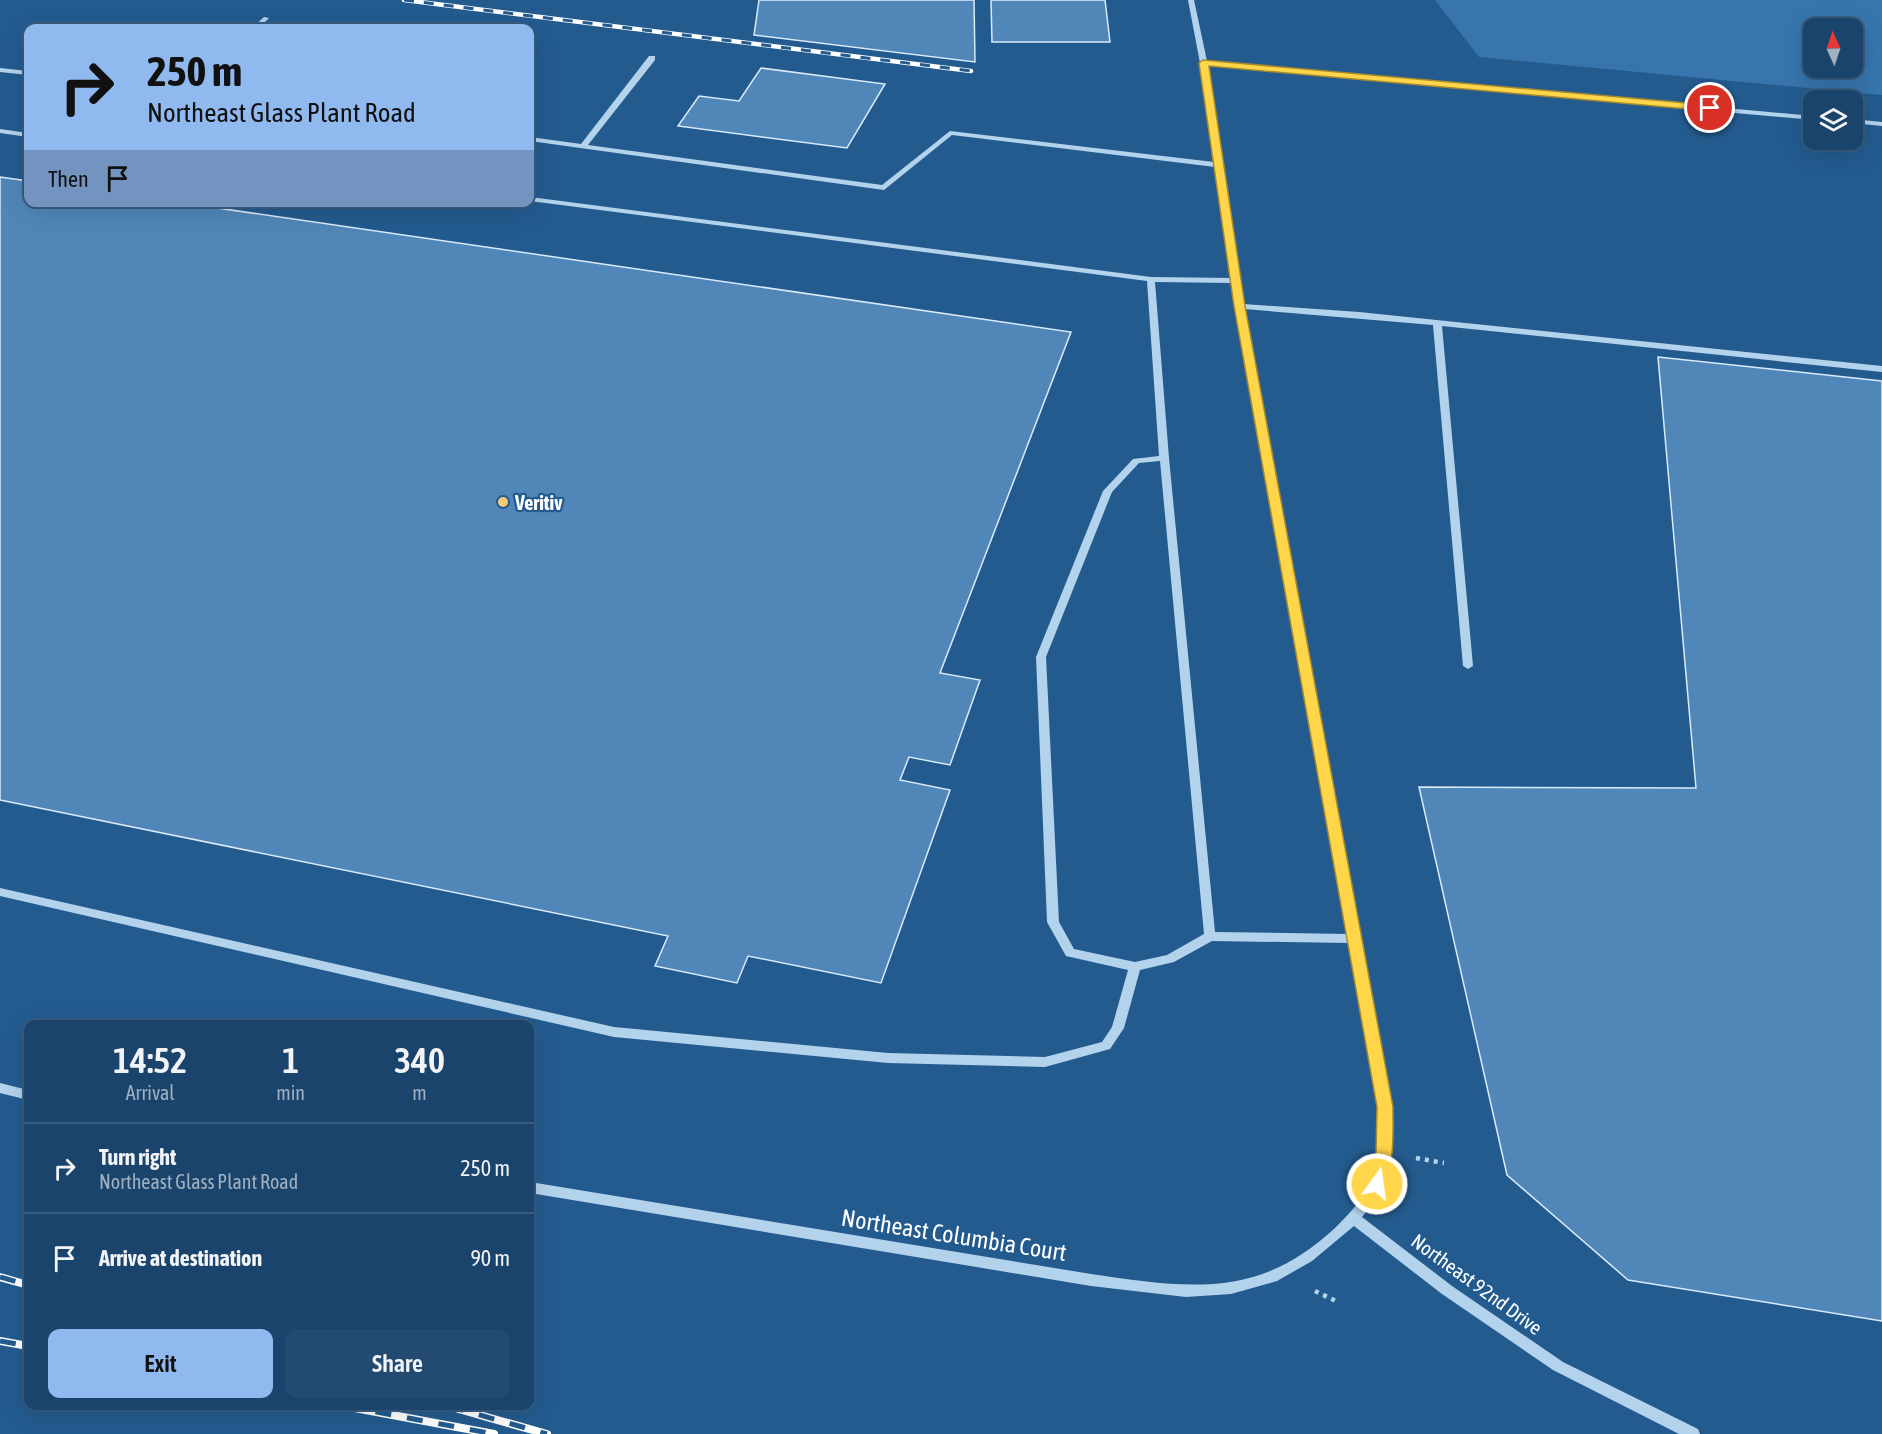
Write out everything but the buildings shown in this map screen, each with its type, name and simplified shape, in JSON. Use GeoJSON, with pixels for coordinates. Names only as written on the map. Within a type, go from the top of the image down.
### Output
{"type":"FeatureCollection","features":[{"type":"Feature","properties":{"kind":"street"},"geometry":{"type":"LineString","coordinates":[[1191,0],[1203,63],[1239,306],[1385,1107],[1384,1152],[1377,1184],[1354,1218]]}},
{"type":"Feature","properties":{"kind":"street"},"geometry":{"type":"LineString","coordinates":[[259,24],[266,18]]}},
{"type":"Feature","properties":{"kind":"street"},"geometry":{"type":"LineString","coordinates":[[583,146],[652,58]]}},
{"type":"Feature","properties":{"kind":"street"},"geometry":{"type":"LineString","coordinates":[[1203,63],[1803,117]]}},
{"type":"Feature","properties":{"kind":"street"},"geometry":{"type":"LineString","coordinates":[[0,70],[24,73]]}},
{"type":"Feature","properties":{"kind":"street"},"geometry":{"type":"LineString","coordinates":[[1863,122],[1882,124]]}},
{"type":"Feature","properties":{"kind":"street"},"geometry":{"type":"LineString","coordinates":[[0,131],[24,134]]}},
{"type":"Feature","properties":{"kind":"street"},"geometry":{"type":"LineString","coordinates":[[534,140],[884,188],[950,133],[1218,165]]}},
{"type":"Feature","properties":{"kind":"street"},"geometry":{"type":"LineString","coordinates":[[534,200],[1151,279],[1236,281]]}},
{"type":"Feature","properties":{"kind":"street"},"geometry":{"type":"LineString","coordinates":[[1151,279],[1164,458],[1210,936]]}},
{"type":"Feature","properties":{"kind":"street"},"geometry":{"type":"LineString","coordinates":[[1239,306],[1437,323],[1882,369]]}},
{"type":"Feature","properties":{"kind":"street"},"geometry":{"type":"LineString","coordinates":[[1437,323],[1468,666]]}},
{"type":"Feature","properties":{"kind":"street"},"geometry":{"type":"LineString","coordinates":[[1164,458],[1136,461],[1108,490],[1041,657],[1053,922],[1070,953],[1135,968],[1170,958],[1210,936],[1355,939]]}},
{"type":"Feature","properties":{"kind":"street"},"geometry":{"type":"LineString","coordinates":[[0,892],[614,1032],[888,1058],[1045,1062],[1106,1046],[1118,1028],[1135,968]]}},
{"type":"Feature","properties":{"kind":"street"},"geometry":{"type":"LineString","coordinates":[[0,1088],[24,1094]]}},
{"type":"Feature","properties":{"kind":"street","name":"Northeast Columbia Court"},"geometry":{"type":"LineString","coordinates":[[534,1189],[1091,1280],[1151,1288],[1202,1291],[1238,1286],[1279,1274],[1313,1253],[1354,1218]]}},
{"type":"Feature","properties":{"kind":"street","name":"Northeast 92nd Drive"},"geometry":{"type":"LineString","coordinates":[[1354,1218],[1447,1290],[1558,1366],[1694,1434]]}},
{"type":"Feature","properties":{"kind":"shaded area"},"geometry":{"type":"Polygon","coordinates":[[[1435,0],[1882,0],[1882,95],[1863,93],[1863,90],[1829,90],[1479,57],[1435,0]]]}},
{"type":"Feature","properties":{"kind":"railway"},"geometry":{"type":"LineString","coordinates":[[404,0],[971,71]]}},
{"type":"Feature","properties":{"kind":"railway"},"geometry":{"type":"LineString","coordinates":[[0,1277],[24,1284]]}},
{"type":"Feature","properties":{"kind":"railway"},"geometry":{"type":"LineString","coordinates":[[0,1341],[24,1345]]}},
{"type":"Feature","properties":{"kind":"railway"},"geometry":{"type":"LineString","coordinates":[[365,1410],[494,1434]]}},
{"type":"Feature","properties":{"kind":"railway"},"geometry":{"type":"LineString","coordinates":[[462,1410],[547,1434]]}},
{"type":"Feature","properties":{"kind":"place","name":"Veritiv"},"geometry":{"type":"Point","coordinates":[503,502]}},
{"type":"Feature","properties":{"kind":"route"},"geometry":{"type":"LineString","coordinates":[[1377,1184],[1384,1152],[1385,1107],[1239,306],[1203,63],[1710,108]]}}]}
